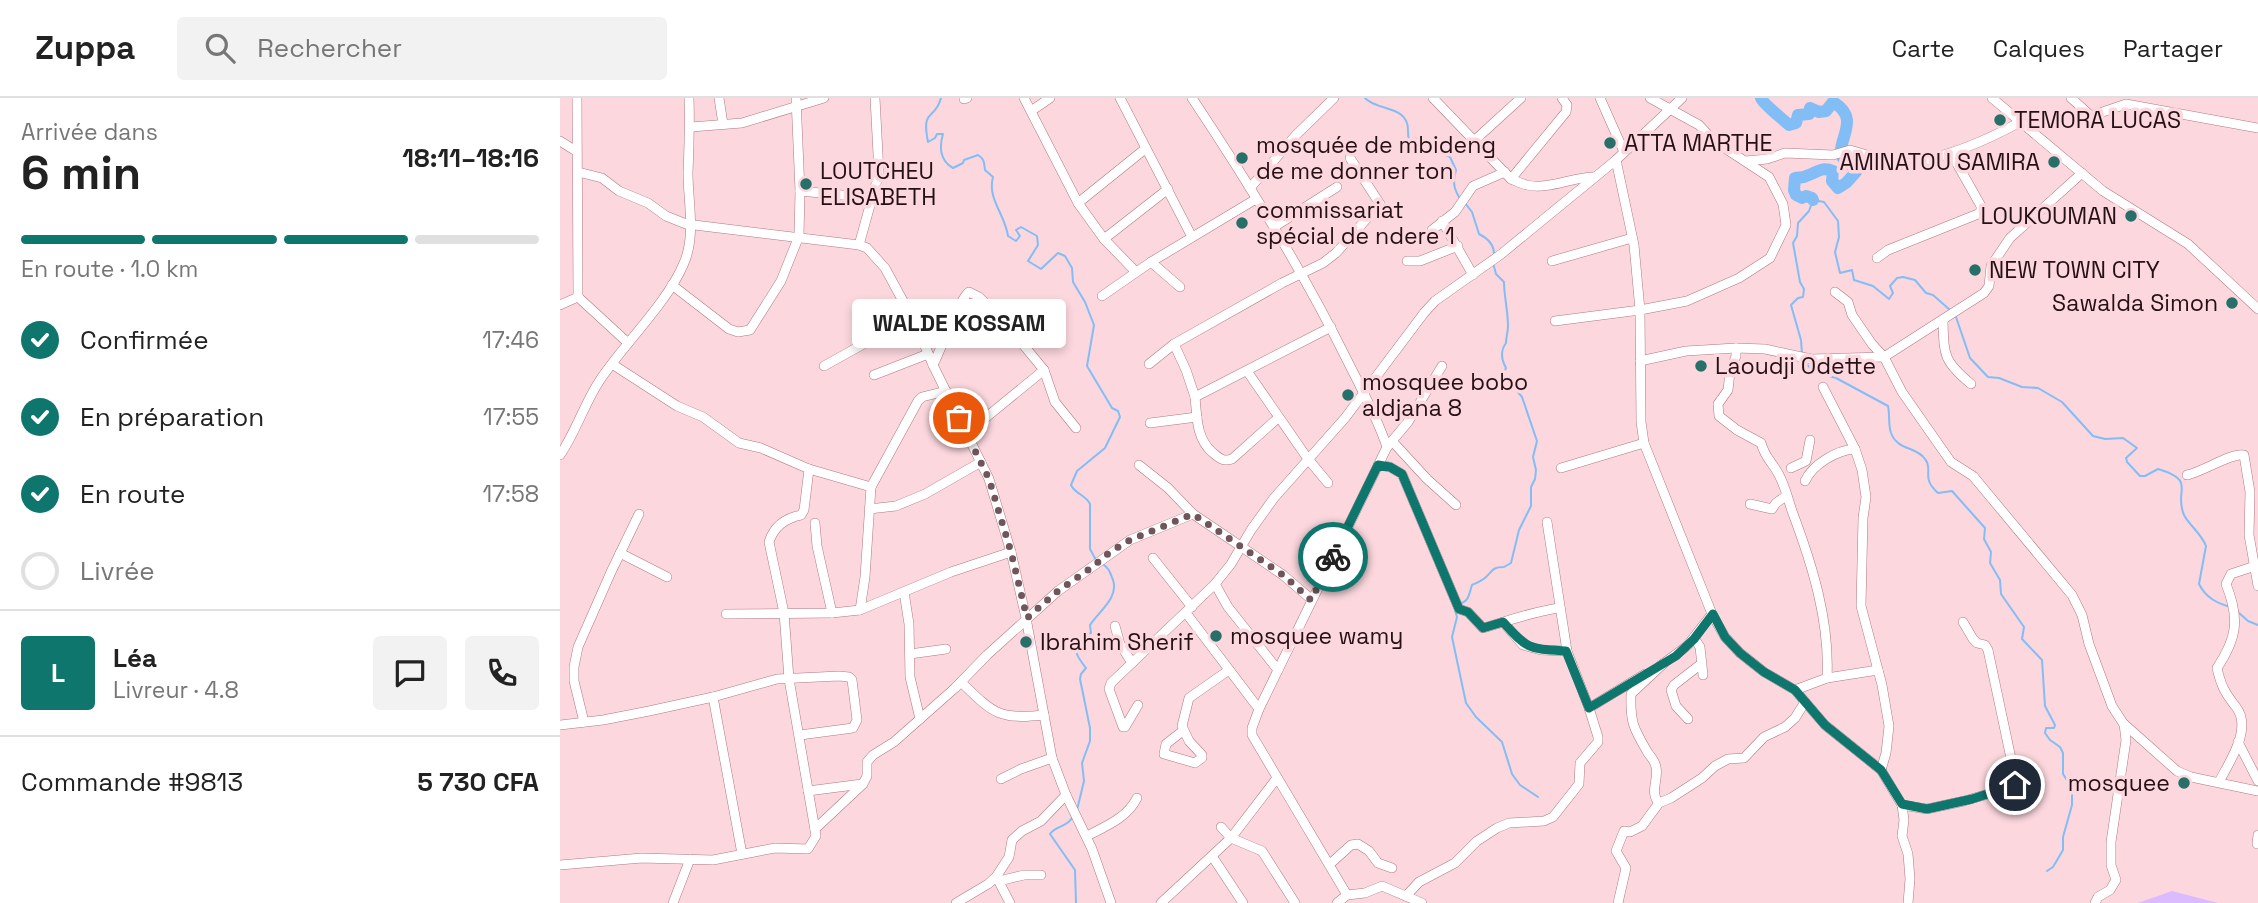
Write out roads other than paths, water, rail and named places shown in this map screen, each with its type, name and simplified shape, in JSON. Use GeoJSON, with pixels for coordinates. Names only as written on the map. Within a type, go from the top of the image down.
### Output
{"type":"FeatureCollection","features":[{"type":"Feature","properties":{"kind":"street"},"geometry":{"type":"LineString","coordinates":[[576,98],[578,296],[627,342]]}},
{"type":"Feature","properties":{"kind":"street"},"geometry":{"type":"LineString","coordinates":[[560,455],[569,442],[583,407],[627,342],[672,285],[685,261],[691,224],[688,175],[691,127],[689,98]]}},
{"type":"Feature","properties":{"kind":"street"},"geometry":{"type":"LineString","coordinates":[[719,98],[723,124]]}},
{"type":"Feature","properties":{"kind":"street"},"geometry":{"type":"LineString","coordinates":[[691,127],[760,119],[796,102],[824,98]]}},
{"type":"Feature","properties":{"kind":"street"},"geometry":{"type":"LineString","coordinates":[[859,245],[879,173],[875,98]]}},
{"type":"Feature","properties":{"kind":"street"},"geometry":{"type":"LineString","coordinates":[[1024,98],[1078,203],[1104,239],[1136,272]]}},
{"type":"Feature","properties":{"kind":"street"},"geometry":{"type":"LineString","coordinates":[[1031,111],[1050,98]]}},
{"type":"Feature","properties":{"kind":"street"},"geometry":{"type":"LineString","coordinates":[[1120,98],[1192,237]]}},
{"type":"Feature","properties":{"kind":"street"},"geometry":{"type":"LineString","coordinates":[[1192,98],[1301,273],[1390,444],[1456,505]]}},
{"type":"Feature","properties":{"kind":"street"},"geometry":{"type":"LineString","coordinates":[[1433,98],[1508,175],[1528,186],[1545,186],[1581,177],[1594,177]]}},
{"type":"Feature","properties":{"kind":"street"},"geometry":{"type":"LineString","coordinates":[[1475,140],[1521,98]]}},
{"type":"Feature","properties":{"kind":"street"},"geometry":{"type":"LineString","coordinates":[[1432,230],[1455,212],[1473,186],[1508,175],[1566,112],[1567,105],[1562,98]]}},
{"type":"Feature","properties":{"kind":"street"},"geometry":{"type":"LineString","coordinates":[[1600,98],[1624,152]]}},
{"type":"Feature","properties":{"kind":"street"},"geometry":{"type":"LineString","coordinates":[[1555,321],[1640,310],[1687,301],[1707,294],[1770,258],[1786,225],[1783,204],[1769,177],[1714,141],[1699,125],[1650,98]]}},
{"type":"Feature","properties":{"kind":"street"},"geometry":{"type":"LineString","coordinates":[[1138,705],[1123,727],[1109,689],[1114,678],[1215,584],[1242,549],[1251,530],[1274,498],[1364,395],[1435,301],[1500,255],[1616,160],[1682,98]]}},
{"type":"Feature","properties":{"kind":"street"},"geometry":{"type":"LineString","coordinates":[[1992,98],[2112,197],[2188,244],[2258,309]]}},
{"type":"Feature","properties":{"kind":"street"},"geometry":{"type":"LineString","coordinates":[[2071,98],[2091,116],[2126,104],[2258,128]]}},
{"type":"Feature","properties":{"kind":"street"},"geometry":{"type":"LineString","coordinates":[[1250,188],[1296,135],[1333,100]]}},
{"type":"Feature","properties":{"kind":"street"},"geometry":{"type":"LineString","coordinates":[[672,285],[729,329],[745,332],[750,330],[780,281],[799,236],[796,102]]}},
{"type":"Feature","properties":{"kind":"street"},"geometry":{"type":"LineString","coordinates":[[1744,161],[1767,159],[1785,153],[1833,155],[1850,150],[1867,155],[1875,165],[1911,164],[1990,139],[2020,122]]}},
{"type":"Feature","properties":{"kind":"street"},"geometry":{"type":"LineString","coordinates":[[560,141],[576,151]]}},
{"type":"Feature","properties":{"kind":"street"},"geometry":{"type":"LineString","coordinates":[[1078,203],[1145,149]]}},
{"type":"Feature","properties":{"kind":"street"},"geometry":{"type":"LineString","coordinates":[[1878,258],[1888,250],[1981,211],[1982,205],[1951,153]]}},
{"type":"Feature","properties":{"kind":"street"},"geometry":{"type":"LineString","coordinates":[[1149,364],[1174,344],[1323,263],[1336,253],[1380,204],[1350,158]]}},
{"type":"Feature","properties":{"kind":"street"},"geometry":{"type":"LineString","coordinates":[[1616,160],[1632,238],[1640,310],[1640,422],[1644,443],[1713,614],[1725,637],[1764,672],[1795,690],[1825,725],[1881,770],[1902,804],[1902,836],[1908,854],[1910,879],[1908,903]]}},
{"type":"Feature","properties":{"kind":"street"},"geometry":{"type":"LineString","coordinates":[[578,172],[601,178],[619,191],[648,203],[676,222],[859,245],[867,247],[882,264],[916,325],[989,479],[1027,618],[1052,758],[1066,795],[1087,836],[1111,903]]}},
{"type":"Feature","properties":{"kind":"street"},"geometry":{"type":"LineString","coordinates":[[1640,361],[1686,351],[1736,348],[1765,349],[1811,359],[1884,357],[1984,293],[1989,286],[1991,266],[2010,238],[2082,173]]}},
{"type":"Feature","properties":{"kind":"street"},"geometry":{"type":"LineString","coordinates":[[1274,227],[1337,187]]}},
{"type":"Feature","properties":{"kind":"street"},"geometry":{"type":"LineString","coordinates":[[1104,239],[1168,189]]}},
{"type":"Feature","properties":{"kind":"street"},"geometry":{"type":"LineString","coordinates":[[800,191],[873,198]]}},
{"type":"Feature","properties":{"kind":"street"},"geometry":{"type":"LineString","coordinates":[[1102,296],[1150,262],[1256,199]]}},
{"type":"Feature","properties":{"kind":"street"},"geometry":{"type":"LineString","coordinates":[[1442,221],[1474,275]]}},
{"type":"Feature","properties":{"kind":"street"},"geometry":{"type":"LineString","coordinates":[[1552,261],[1632,238]]}},
{"type":"Feature","properties":{"kind":"street"},"geometry":{"type":"LineString","coordinates":[[1407,261],[1420,261],[1458,246]]}},
{"type":"Feature","properties":{"kind":"street"},"geometry":{"type":"LineString","coordinates":[[1150,262],[1180,287]]}},
{"type":"Feature","properties":{"kind":"street"},"geometry":{"type":"LineString","coordinates":[[933,365],[958,307],[970,292],[997,313],[1044,370],[1055,402],[1076,428]]}},
{"type":"Feature","properties":{"kind":"street"},"geometry":{"type":"LineString","coordinates":[[1835,292],[1848,302],[1852,315],[1884,357],[1902,392],[1951,462],[1973,476],[2072,595],[2082,615],[2112,706],[2123,723],[2177,771],[2191,777],[2258,791]]}},
{"type":"Feature","properties":{"kind":"street"},"geometry":{"type":"LineString","coordinates":[[560,305],[578,296]]}},
{"type":"Feature","properties":{"kind":"street"},"geometry":{"type":"LineString","coordinates":[[1945,319],[1945,355],[1950,366],[1970,384]]}},
{"type":"Feature","properties":{"kind":"street"},"geometry":{"type":"LineString","coordinates":[[824,366],[867,342],[916,325]]}},
{"type":"Feature","properties":{"kind":"street"},"geometry":{"type":"LineString","coordinates":[[1195,397],[1331,327]]}},
{"type":"Feature","properties":{"kind":"street"},"geometry":{"type":"LineString","coordinates":[[1174,344],[1195,397],[1199,435],[1206,447],[1219,458],[1225,461],[1240,452],[1278,418]]}},
{"type":"Feature","properties":{"kind":"street"},"geometry":{"type":"LineString","coordinates":[[1736,348],[1728,390],[1718,404],[1720,416],[1737,430],[1761,443],[1765,457],[1779,475],[1818,590],[1826,641],[1828,678]]}},
{"type":"Feature","properties":{"kind":"street"},"geometry":{"type":"LineString","coordinates":[[874,375],[928,354]]}},
{"type":"Feature","properties":{"kind":"street"},"geometry":{"type":"LineString","coordinates":[[612,364],[677,407],[703,417],[739,443],[761,448],[808,469],[871,487]]}},
{"type":"Feature","properties":{"kind":"street"},"geometry":{"type":"LineString","coordinates":[[1347,895],[1252,735],[1252,728],[1378,465],[1442,366]]}},
{"type":"Feature","properties":{"kind":"street"},"geometry":{"type":"LineString","coordinates":[[967,433],[1044,370]]}},
{"type":"Feature","properties":{"kind":"street"},"geometry":{"type":"LineString","coordinates":[[1247,371],[1278,418],[1328,483]]}},
{"type":"Feature","properties":{"kind":"street"},"geometry":{"type":"LineString","coordinates":[[1823,387],[1856,449],[1862,470],[1866,497],[1861,606],[1889,726],[1881,770]]}},
{"type":"Feature","properties":{"kind":"street"},"geometry":{"type":"LineString","coordinates":[[860,610],[871,487],[918,401],[922,397],[946,391]]}},
{"type":"Feature","properties":{"kind":"street"},"geometry":{"type":"LineString","coordinates":[[1150,424],[1197,418]]}},
{"type":"Feature","properties":{"kind":"street"},"geometry":{"type":"LineString","coordinates":[[1779,475],[1806,461],[1810,440]]}},
{"type":"Feature","properties":{"kind":"street"},"geometry":{"type":"LineString","coordinates":[[1561,468],[1644,443]]}},
{"type":"Feature","properties":{"kind":"street"},"geometry":{"type":"LineString","coordinates":[[1805,481],[1814,469],[1828,458],[1856,449]]}},
{"type":"Feature","properties":{"kind":"street"},"geometry":{"type":"LineString","coordinates":[[2187,475],[2237,454],[2244,455],[2250,492],[2249,535],[2258,586]]}},
{"type":"Feature","properties":{"kind":"street"},"geometry":{"type":"LineString","coordinates":[[2246,463],[2258,460]]}},
{"type":"Feature","properties":{"kind":"street"},"geometry":{"type":"LineString","coordinates":[[869,509],[896,506],[925,494],[981,462]]}},
{"type":"Feature","properties":{"kind":"street"},"geometry":{"type":"LineString","coordinates":[[1139,465],[1160,481],[1193,514],[1283,575],[1311,600]]}},
{"type":"Feature","properties":{"kind":"street"},"geometry":{"type":"LineString","coordinates":[[1378,465],[1390,467],[1402,474],[1459,609],[1468,612],[1483,628],[1541,610],[1560,608]]}},
{"type":"Feature","properties":{"kind":"street"},"geometry":{"type":"LineString","coordinates":[[1791,468],[1801,466],[1814,469]]}},
{"type":"Feature","properties":{"kind":"street"},"geometry":{"type":"LineString","coordinates":[[560,865],[642,858],[713,860],[775,848],[808,849],[816,836],[789,679],[784,613],[769,542],[779,526],[788,518],[801,515],[804,510],[808,469]]}},
{"type":"Feature","properties":{"kind":"street"},"geometry":{"type":"LineString","coordinates":[[1750,504],[1772,509],[1786,496]]}},
{"type":"Feature","properties":{"kind":"street"},"geometry":{"type":"LineString","coordinates":[[584,722],[574,681],[578,647],[639,514]]}},
{"type":"Feature","properties":{"kind":"street"},"geometry":{"type":"LineString","coordinates":[[815,829],[863,784],[867,776],[867,762],[873,755],[894,743],[1058,591],[1130,540],[1193,514]]}},
{"type":"Feature","properties":{"kind":"street"},"geometry":{"type":"LineString","coordinates":[[1406,895],[1429,875],[1455,863],[1478,841],[1497,828],[1510,823],[1544,821],[1553,817],[1579,784],[1580,763],[1598,743],[1589,708],[1566,651],[1547,522]]}},
{"type":"Feature","properties":{"kind":"street"},"geometry":{"type":"LineString","coordinates":[[815,523],[817,546],[832,613]]}},
{"type":"Feature","properties":{"kind":"street"},"geometry":{"type":"LineString","coordinates":[[726,614],[832,613],[860,610],[951,572],[1011,552]]}},
{"type":"Feature","properties":{"kind":"street"},"geometry":{"type":"LineString","coordinates":[[620,553],[667,577]]}},
{"type":"Feature","properties":{"kind":"street"},"geometry":{"type":"LineString","coordinates":[[1153,558],[1229,670],[1259,709]]}},
{"type":"Feature","properties":{"kind":"street"},"geometry":{"type":"LineString","coordinates":[[2219,782],[2242,731],[2242,720],[2219,683],[2217,668],[2230,650],[2235,633],[2233,602],[2227,584],[2231,574],[2255,566]]}},
{"type":"Feature","properties":{"kind":"street"},"geometry":{"type":"LineString","coordinates":[[1215,584],[1228,607],[1278,670]]}},
{"type":"Feature","properties":{"kind":"street"},"geometry":{"type":"LineString","coordinates":[[904,592],[909,624],[910,677],[920,719]]}},
{"type":"Feature","properties":{"kind":"street"},"geometry":{"type":"LineString","coordinates":[[1589,708],[1676,656],[1694,639],[1713,614]]}},
{"type":"Feature","properties":{"kind":"street"},"geometry":{"type":"LineString","coordinates":[[1503,622],[1523,645],[1541,650],[1566,651]]}},
{"type":"Feature","properties":{"kind":"street"},"geometry":{"type":"LineString","coordinates":[[1902,804],[1927,809],[2012,787],[2016,782],[1987,650],[1985,645],[1973,639],[1963,622]]}},
{"type":"Feature","properties":{"kind":"street"},"geometry":{"type":"LineString","coordinates":[[1115,626],[1120,644],[1132,663]]}},
{"type":"Feature","properties":{"kind":"street"},"geometry":{"type":"LineString","coordinates":[[1688,719],[1676,706],[1671,690],[1703,660],[1700,647],[1694,639]]}},
{"type":"Feature","properties":{"kind":"street"},"geometry":{"type":"LineString","coordinates":[[910,654],[946,649]]}},
{"type":"Feature","properties":{"kind":"street"},"geometry":{"type":"LineString","coordinates":[[1659,803],[1654,798],[1656,764],[1632,724],[1631,694],[1663,664]]}},
{"type":"Feature","properties":{"kind":"street"},"geometry":{"type":"LineString","coordinates":[[1700,664],[1703,675]]}},
{"type":"Feature","properties":{"kind":"street"},"geometry":{"type":"LineString","coordinates":[[1184,730],[1182,726],[1189,698],[1229,670]]}},
{"type":"Feature","properties":{"kind":"street"},"geometry":{"type":"LineString","coordinates":[[1795,690],[1828,678],[1878,670]]}},
{"type":"Feature","properties":{"kind":"street"},"geometry":{"type":"LineString","coordinates":[[560,725],[603,720],[713,697],[777,679],[849,677],[852,681],[857,720],[853,728],[800,735]]}},
{"type":"Feature","properties":{"kind":"street"},"geometry":{"type":"LineString","coordinates":[[961,682],[983,704],[1002,715],[1023,718],[1044,715]]}},
{"type":"Feature","properties":{"kind":"street"},"geometry":{"type":"LineString","coordinates":[[713,697],[742,854]]}},
{"type":"Feature","properties":{"kind":"street"},"geometry":{"type":"LineString","coordinates":[[1618,903],[1626,868],[1616,848],[1624,831],[1630,832],[1642,826],[1659,803],[1702,778],[1715,766],[1728,759],[1744,758],[1764,737],[1785,727],[1795,718],[1805,702]]}},
{"type":"Feature","properties":{"kind":"street"},"geometry":{"type":"LineString","coordinates":[[2095,903],[2098,897],[2110,890],[2116,880],[2111,865],[2111,842],[2126,740],[2123,723]]}},
{"type":"Feature","properties":{"kind":"street"},"geometry":{"type":"LineString","coordinates":[[2238,742],[2258,781]]}},
{"type":"Feature","properties":{"kind":"street"},"geometry":{"type":"LineString","coordinates":[[1000,779],[1052,758]]}},
{"type":"Feature","properties":{"kind":"street"},"geometry":{"type":"LineString","coordinates":[[1161,903],[1231,838],[1277,778]]}},
{"type":"Feature","properties":{"kind":"street"},"geometry":{"type":"LineString","coordinates":[[808,791],[863,784]]}},
{"type":"Feature","properties":{"kind":"street"},"geometry":{"type":"LineString","coordinates":[[997,879],[1009,857],[1012,840],[1041,821],[1066,795]]}},
{"type":"Feature","properties":{"kind":"street"},"geometry":{"type":"LineString","coordinates":[[1087,836],[1125,815],[1137,798]]}},
{"type":"Feature","properties":{"kind":"street"},"geometry":{"type":"LineString","coordinates":[[1222,827],[1231,838],[1262,851],[1295,903]]}},
{"type":"Feature","properties":{"kind":"street"},"geometry":{"type":"LineString","coordinates":[[1329,864],[1352,845],[1358,844],[1369,851],[1378,863],[1392,868]]}},
{"type":"Feature","properties":{"kind":"street"},"geometry":{"type":"LineString","coordinates":[[1212,856],[1243,903]]}},
{"type":"Feature","properties":{"kind":"street"},"geometry":{"type":"LineString","coordinates":[[673,903],[690,859]]}},
{"type":"Feature","properties":{"kind":"street"},"geometry":{"type":"LineString","coordinates":[[956,903],[997,879],[1041,875]]}},
{"type":"Feature","properties":{"kind":"street"},"geometry":{"type":"LineString","coordinates":[[997,879],[1010,903]]}},
{"type":"Feature","properties":{"kind":"street"},"geometry":{"type":"LineString","coordinates":[[1337,903],[1347,895],[1365,893],[1382,886],[1422,903]]}},
{"type":"Feature","properties":{"kind":"waterway"},"geometry":{"type":"LineString","coordinates":[[941,98],[927,119],[928,142],[937,134],[943,134],[942,153],[945,162],[953,168],[978,155],[982,158],[985,170],[993,177],[994,200],[1008,236],[1016,241],[1020,236],[1016,230],[1021,227],[1037,236],[1038,245],[1028,261],[1041,269],[1058,253],[1065,256],[1072,268],[1073,282],[1094,325],[1087,366],[1120,417],[1105,448],[1077,471],[1071,485],[1090,504],[1090,549],[1096,560]]}},
{"type":"Feature","properties":{"kind":"waterway"},"geometry":{"type":"LineString","coordinates":[[1365,98],[1404,118],[1408,125],[1409,140],[1420,138],[1435,150],[1450,157],[1456,170],[1454,183],[1459,197]]}},
{"type":"Feature","properties":{"kind":"waterway"},"geometry":{"type":"LineString","coordinates":[[1761,98],[1789,125],[1796,123],[1798,115],[1809,114],[1810,108],[1819,112],[1826,111],[1833,102],[1846,115],[1841,155],[1856,172],[1838,188],[1832,181],[1833,171],[1829,170],[1795,178],[1796,195],[1813,200]]}},
{"type":"Feature","properties":{"kind":"waterway"},"geometry":{"type":"LineString","coordinates":[[1802,354],[1791,305],[1803,297],[1804,289],[1800,282],[1793,243],[1797,236],[1798,223],[1809,211],[1813,200],[1824,202],[1838,221],[1839,237],[1835,252],[1840,273],[1852,270],[1854,280],[1873,286],[1889,299],[1893,293],[1890,286],[1897,278],[1915,280],[1926,293],[1933,295],[1950,310]]}},
{"type":"Feature","properties":{"kind":"waterway"},"geometry":{"type":"LineString","coordinates":[[1465,203],[1472,212],[1479,234],[1489,242],[1494,254]]}},
{"type":"Feature","properties":{"kind":"waterway"},"geometry":{"type":"LineString","coordinates":[[1459,604],[1467,599],[1472,585],[1483,580],[1495,568],[1511,563],[1519,530],[1531,506],[1531,487],[1536,470],[1533,457],[1537,441],[1522,397],[1503,374],[1506,368],[1502,352],[1506,343],[1507,315],[1504,282],[1496,274],[1493,263]]}},
{"type":"Feature","properties":{"kind":"waterway"},"geometry":{"type":"LineString","coordinates":[[1956,317],[1970,358],[1988,377],[1999,378],[2022,387],[2038,388],[2062,402],[2093,436],[2105,439],[2123,438],[2137,448],[2126,458],[2140,476],[2158,469],[2170,473],[2181,482],[2181,506],[2184,515],[2206,546],[2199,584],[2212,599],[2230,607]]}},
{"type":"Feature","properties":{"kind":"waterway"},"geometry":{"type":"LineString","coordinates":[[1804,362],[1815,372],[1836,378],[1888,406],[1890,430],[1894,439],[1925,459],[1928,478],[1938,493],[1952,491],[1985,528],[1984,539],[1991,552],[1990,563],[2000,580],[2001,594],[2024,627],[2022,639],[2042,660],[2045,706],[2055,725],[2054,728],[2046,728],[2045,733],[2063,753],[2063,774],[2072,788],[2072,805],[2063,837],[2063,850],[2053,867],[2047,871]]}},
{"type":"Feature","properties":{"kind":"waterway"},"geometry":{"type":"LineString","coordinates":[[1077,810],[1084,781],[1082,763],[1090,741],[1090,728],[1080,679],[1086,668],[1077,655],[1076,644],[1077,639],[1091,633],[1090,625],[1113,593],[1113,580],[1104,565]]}},
{"type":"Feature","properties":{"kind":"waterway"},"geometry":{"type":"LineString","coordinates":[[1455,610],[1457,617],[1452,637],[1466,703],[1476,717],[1502,742],[1512,774],[1520,785],[1538,797]]}},
{"type":"Feature","properties":{"kind":"waterway"},"geometry":{"type":"LineString","coordinates":[[2238,612],[2258,625]]}},
{"type":"Feature","properties":{"kind":"waterway"},"geometry":{"type":"LineString","coordinates":[[1072,818],[1050,834],[1075,870],[1076,903]]}},
{"type":"Feature","properties":{"kind":"place","name":"TEMORA LUCAS"},"geometry":{"type":"Point","coordinates":[2000,120]}},
{"type":"Feature","properties":{"kind":"place","name":"ATTA MARTHE"},"geometry":{"type":"Point","coordinates":[1610,143]}},
{"type":"Feature","properties":{"kind":"place","name":"mosquée de mbideng de me donner ton"},"geometry":{"type":"Point","coordinates":[1242,158]}},
{"type":"Feature","properties":{"kind":"place","name":"AMINATOU SAMIRA"},"geometry":{"type":"Point","coordinates":[2054,162]}},
{"type":"Feature","properties":{"kind":"place","name":"LOUTCHEU ELISABETH"},"geometry":{"type":"Point","coordinates":[806,184]}},
{"type":"Feature","properties":{"kind":"place","name":"LOUKOUMAN"},"geometry":{"type":"Point","coordinates":[2131,216]}},
{"type":"Feature","properties":{"kind":"place","name":"commissariat spécial de ndere 1"},"geometry":{"type":"Point","coordinates":[1242,223]}},
{"type":"Feature","properties":{"kind":"place","name":"NEW TOWN CITY"},"geometry":{"type":"Point","coordinates":[1975,270]}},
{"type":"Feature","properties":{"kind":"place","name":"Sawalda Simon"},"geometry":{"type":"Point","coordinates":[2232,303]}},
{"type":"Feature","properties":{"kind":"place","name":"Laoudji Odette"},"geometry":{"type":"Point","coordinates":[1701,366]}},
{"type":"Feature","properties":{"kind":"place","name":"mosquee bobo aldjana 8"},"geometry":{"type":"Point","coordinates":[1348,395]}},
{"type":"Feature","properties":{"kind":"place","name":"WALDE KOSSAM"},"geometry":{"type":"Point","coordinates":[959,418]}},
{"type":"Feature","properties":{"kind":"place","name":"mosquee wamy"},"geometry":{"type":"Point","coordinates":[1216,636]}},
{"type":"Feature","properties":{"kind":"place","name":"Ibrahim Sherif"},"geometry":{"type":"Point","coordinates":[1026,642]}},
{"type":"Feature","properties":{"kind":"place","name":"mosquee"},"geometry":{"type":"Point","coordinates":[2184,783]}}]}
